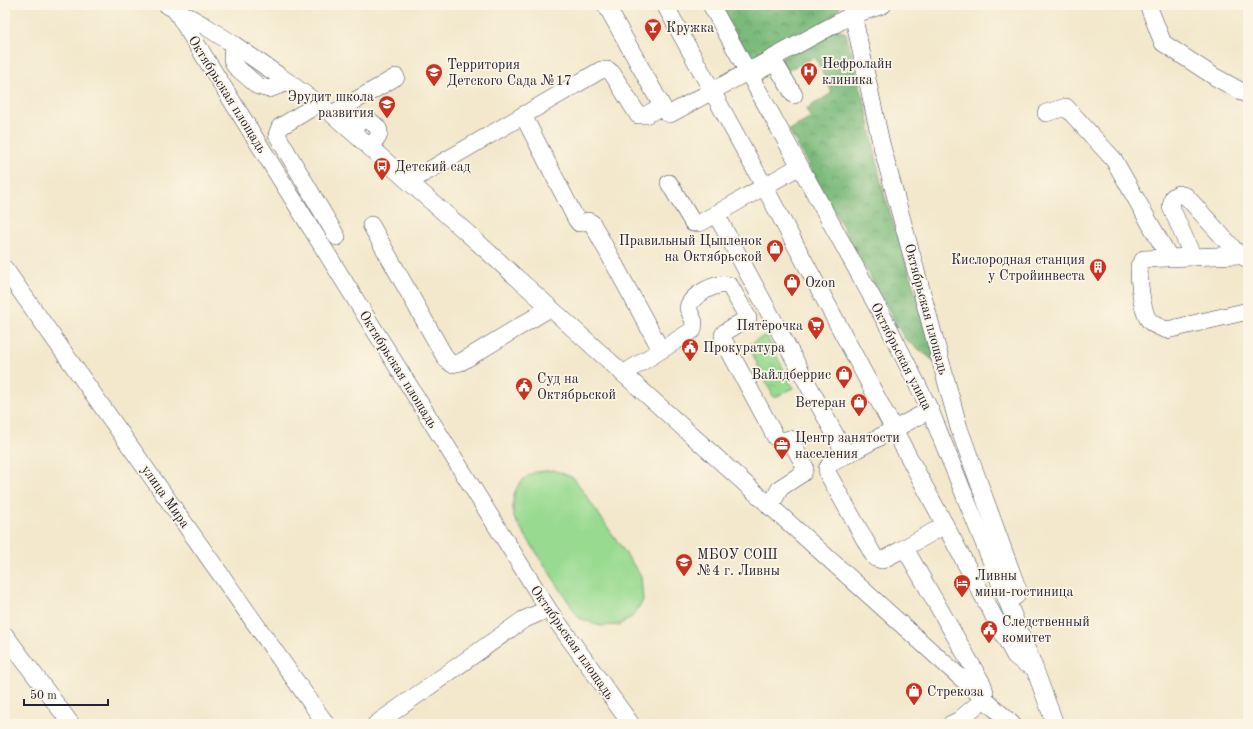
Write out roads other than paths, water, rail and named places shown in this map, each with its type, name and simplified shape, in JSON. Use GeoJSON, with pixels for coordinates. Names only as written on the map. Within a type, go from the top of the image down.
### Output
{"type":"FeatureCollection","features":[{"type":"Feature","properties":{"kind":"street"},"geometry":{"type":"LineString","coordinates":[[606,5],[665,112],[670,114],[713,91],[771,64],[776,64],[794,95]]}},
{"type":"Feature","properties":{"kind":"street"},"geometry":{"type":"LineString","coordinates":[[665,5],[895,429],[1015,656],[1024,663],[1034,667]]}},
{"type":"Feature","properties":{"kind":"street","name":"Октябрьская улица"},"geometry":{"type":"LineString","coordinates":[[711,5],[889,328],[930,410],[1034,667],[1049,716],[1055,724]]}},
{"type":"Feature","properties":{"kind":"street"},"geometry":{"type":"LineString","coordinates":[[749,74],[852,10],[883,5]]}},
{"type":"Feature","properties":{"kind":"street"},"geometry":{"type":"LineString","coordinates":[[1148,5],[1163,43],[1215,77],[1248,94]]}},
{"type":"Feature","properties":{"kind":"street"},"geometry":{"type":"LineString","coordinates":[[171,7],[233,44],[288,82],[349,128],[1012,724]]}},
{"type":"Feature","properties":{"kind":"street","name":"Октябрьская площадь"},"geometry":{"type":"LineString","coordinates":[[171,7],[548,609],[631,724]]}},
{"type":"Feature","properties":{"kind":"street","name":"Октябрьская площадь"},"geometry":{"type":"LineString","coordinates":[[852,10],[881,144],[959,428],[1018,590],[1016,596],[1008,601]]}},
{"type":"Feature","properties":{"kind":"street"},"geometry":{"type":"LineString","coordinates":[[410,182],[595,73],[603,70],[610,71],[614,75],[638,115],[646,115],[662,106]]}},
{"type":"Feature","properties":{"kind":"street"},"geometry":{"type":"LineString","coordinates":[[332,114],[396,77]]}},
{"type":"Feature","properties":{"kind":"street"},"geometry":{"type":"LineString","coordinates":[[318,104],[280,127],[277,135],[337,237]]}},
{"type":"Feature","properties":{"kind":"street"},"geometry":{"type":"LineString","coordinates":[[1046,112],[1066,107],[1114,160],[1169,257]]}},
{"type":"Feature","properties":{"kind":"street"},"geometry":{"type":"LineString","coordinates":[[523,115],[576,219],[579,223],[592,222],[661,350]]}},
{"type":"Feature","properties":{"kind":"street"},"geometry":{"type":"LineString","coordinates":[[669,183],[693,223],[700,223],[800,166]]}},
{"type":"Feature","properties":{"kind":"street"},"geometry":{"type":"LineString","coordinates":[[1193,257],[1171,207],[1173,197],[1178,194],[1186,196],[1244,257]]}},
{"type":"Feature","properties":{"kind":"street"},"geometry":{"type":"LineString","coordinates":[[716,214],[846,455]]}},
{"type":"Feature","properties":{"kind":"street"},"geometry":{"type":"LineString","coordinates":[[371,225],[446,359],[452,364],[461,362],[550,308]]}},
{"type":"Feature","properties":{"kind":"street"},"geometry":{"type":"LineString","coordinates":[[1244,257],[1169,257],[1144,259],[1139,266],[1139,286],[1148,319],[1156,326],[1167,330],[1248,311]]}},
{"type":"Feature","properties":{"kind":"street","name":"улица Мира"},"geometry":{"type":"LineString","coordinates":[[5,269],[326,724]]}},
{"type":"Feature","properties":{"kind":"street"},"geometry":{"type":"LineString","coordinates":[[623,374],[693,330],[694,322],[688,308],[690,301],[715,285],[725,284],[732,288],[748,318]]}},
{"type":"Feature","properties":{"kind":"street"},"geometry":{"type":"LineString","coordinates":[[766,308],[725,332],[723,335],[724,341],[778,440],[781,441],[790,439],[805,469],[803,473],[780,488],[770,507]]}},
{"type":"Feature","properties":{"kind":"street"},"geometry":{"type":"LineString","coordinates":[[930,410],[830,464],[827,472],[873,555],[879,560],[882,560],[946,525]]}},
{"type":"Feature","properties":{"kind":"street"},"geometry":{"type":"LineString","coordinates":[[901,550],[906,552],[983,685],[985,692],[982,698],[956,723]]}},
{"type":"Feature","properties":{"kind":"street"},"geometry":{"type":"LineString","coordinates":[[376,724],[523,620],[548,609]]}},
{"type":"Feature","properties":{"kind":"street"},"geometry":{"type":"LineString","coordinates":[[5,635],[70,724]]}},
{"type":"Feature","properties":{"kind":"place","name":"Кружка"},"geometry":{"type":"Point","coordinates":[653,42]}},
{"type":"Feature","properties":{"kind":"place","name":"Нефролайн клиника"},"geometry":{"type":"Point","coordinates":[809,86]}},
{"type":"Feature","properties":{"kind":"place","name":"Территория Детского Сада №17"},"geometry":{"type":"Point","coordinates":[434,87]}},
{"type":"Feature","properties":{"kind":"place","name":"Эрудит школа развития"},"geometry":{"type":"Point","coordinates":[387,119]}},
{"type":"Feature","properties":{"kind":"place","name":"Детский сад"},"geometry":{"type":"Point","coordinates":[382,181]}},
{"type":"Feature","properties":{"kind":"place","name":"Правильный Цыпленок на Октябрьской"},"geometry":{"type":"Point","coordinates":[775,263]}},
{"type":"Feature","properties":{"kind":"place","name":"Кислородная станция у Стройинвеста"},"geometry":{"type":"Point","coordinates":[1098,282]}},
{"type":"Feature","properties":{"kind":"place","name":"Ozon"},"geometry":{"type":"Point","coordinates":[792,297]}},
{"type":"Feature","properties":{"kind":"place","name":"Пятёрочка"},"geometry":{"type":"Point","coordinates":[816,340]}},
{"type":"Feature","properties":{"kind":"place","name":"Прокуратура"},"geometry":{"type":"Point","coordinates":[690,362]}},
{"type":"Feature","properties":{"kind":"place","name":"Вайлдберрис"},"geometry":{"type":"Point","coordinates":[844,389]}},
{"type":"Feature","properties":{"kind":"place","name":"Суд на Октябрьской"},"geometry":{"type":"Point","coordinates":[524,401]}},
{"type":"Feature","properties":{"kind":"place","name":"Ветеран"},"geometry":{"type":"Point","coordinates":[859,417]}},
{"type":"Feature","properties":{"kind":"place","name":"Центр занятости населения"},"geometry":{"type":"Point","coordinates":[782,460]}},
{"type":"Feature","properties":{"kind":"place","name":"МБОУ СОШ №4 г. Ливны"},"geometry":{"type":"Point","coordinates":[684,577]}},
{"type":"Feature","properties":{"kind":"place","name":"Ливны мини-гостиница"},"geometry":{"type":"Point","coordinates":[962,598]}},
{"type":"Feature","properties":{"kind":"place","name":"Следственный комитет"},"geometry":{"type":"Point","coordinates":[989,644]}},
{"type":"Feature","properties":{"kind":"place","name":"Стрекоза"},"geometry":{"type":"Point","coordinates":[914,706]}}]}
